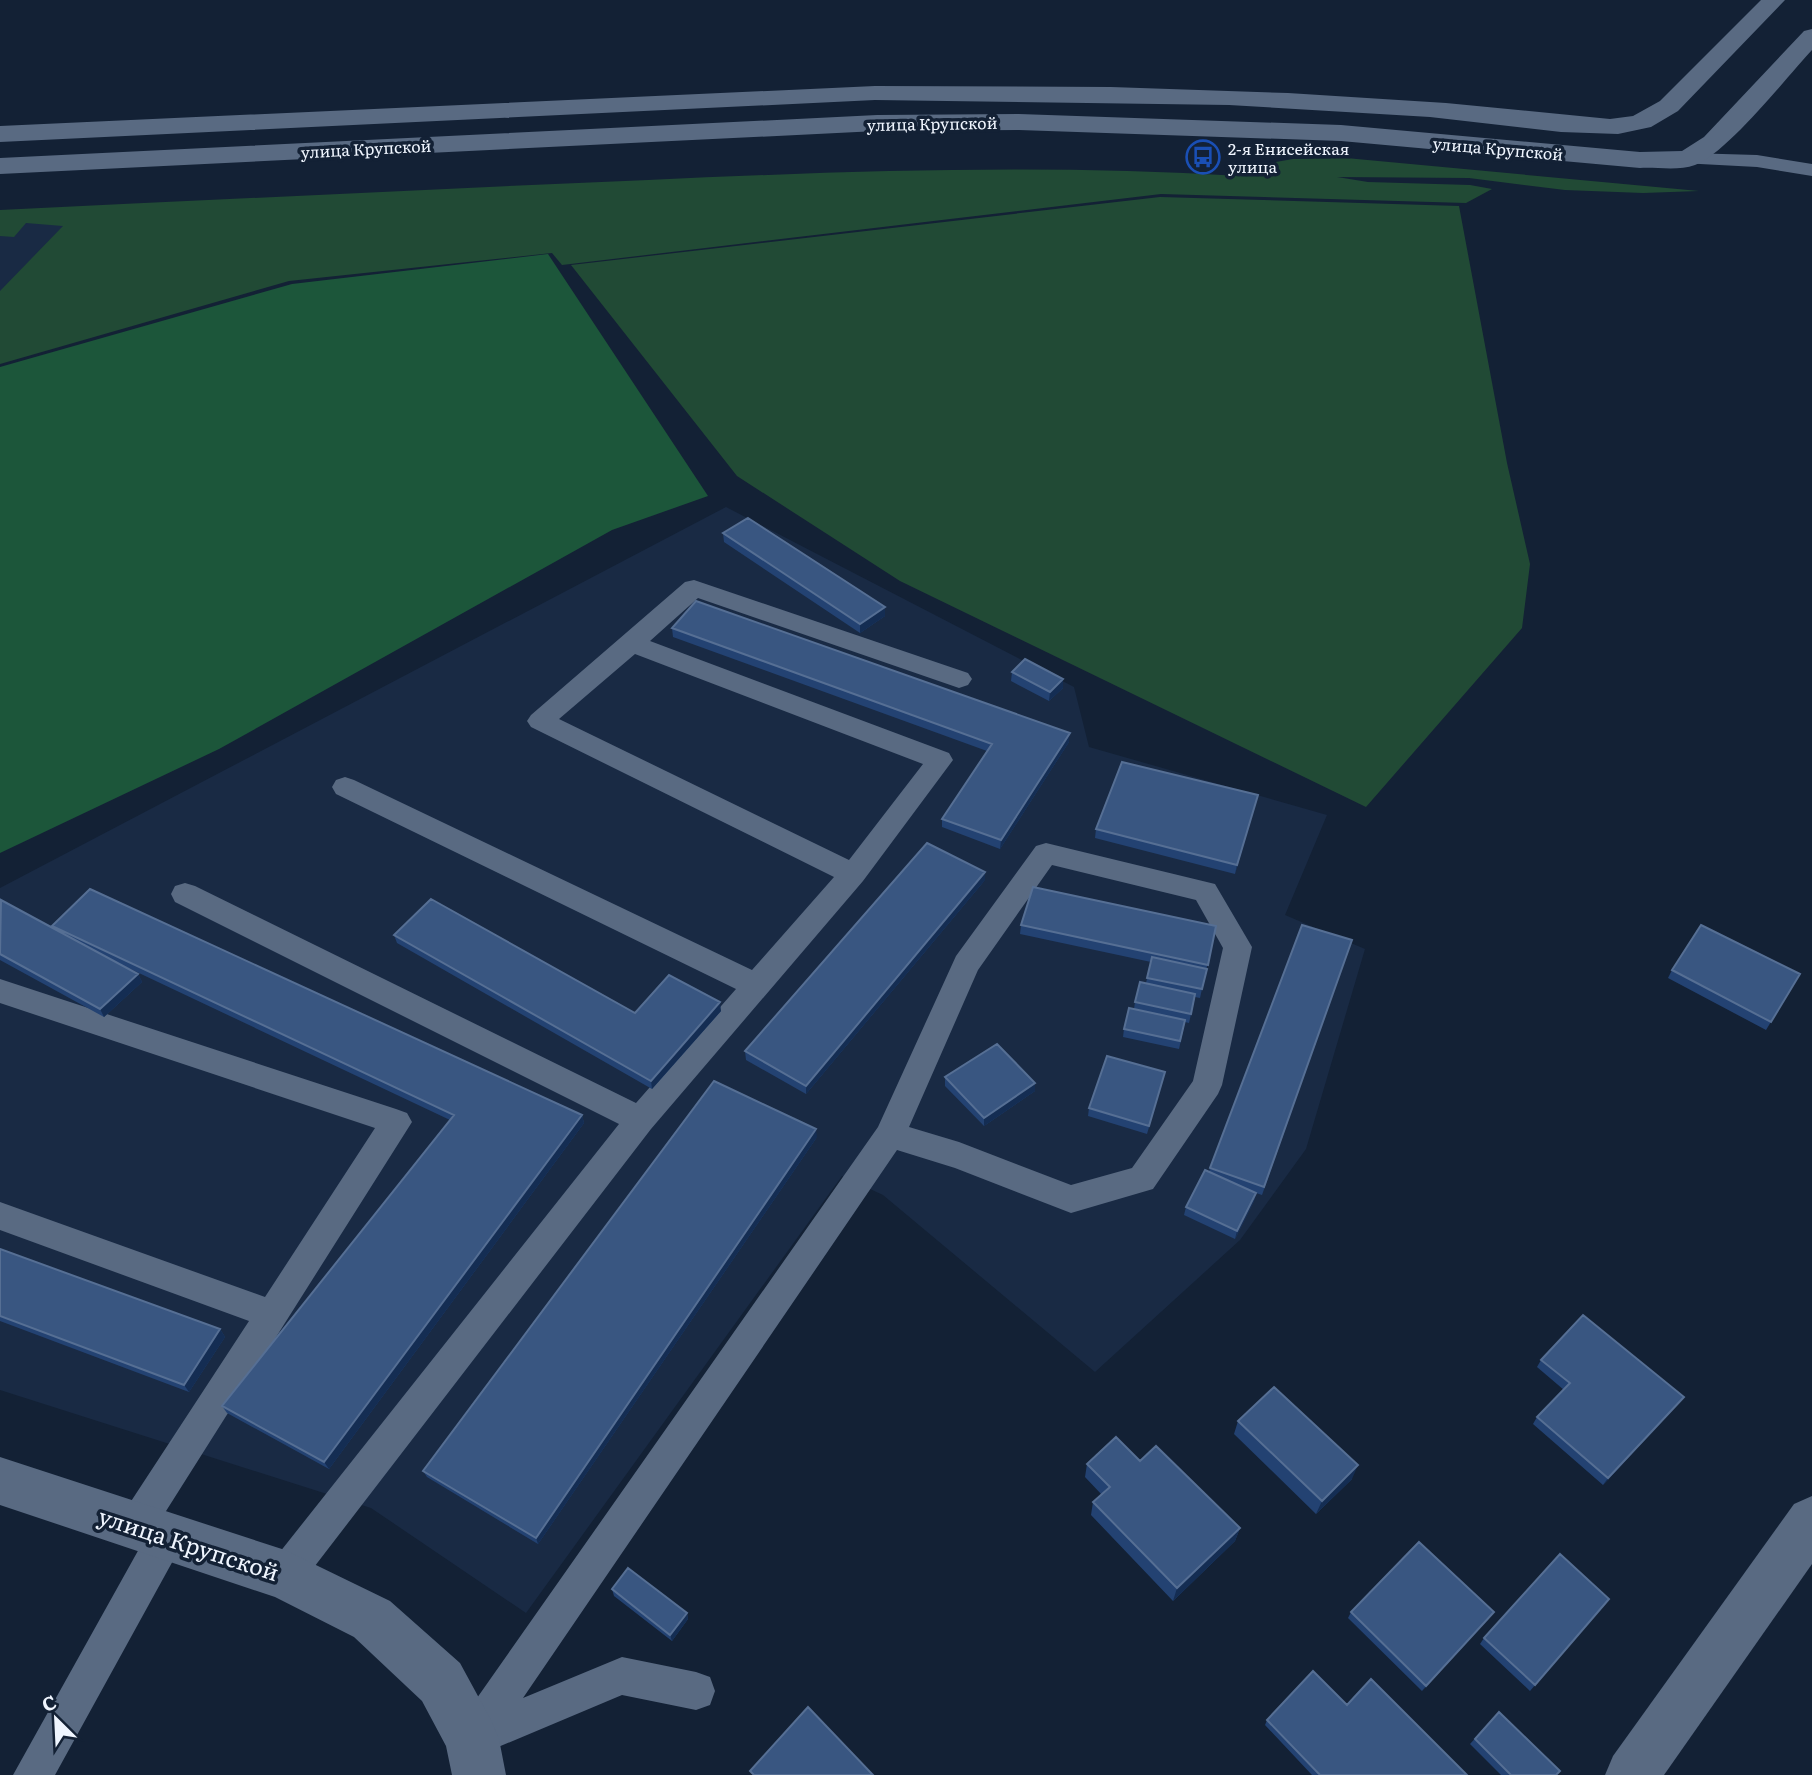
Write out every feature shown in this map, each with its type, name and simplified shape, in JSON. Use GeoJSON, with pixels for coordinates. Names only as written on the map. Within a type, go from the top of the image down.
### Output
{"type":"FeatureCollection","features":[{"type":"Feature","properties":{"kind":"main road","name":"улица Крупской"},"geometry":{"type":"LineString","coordinates":[[0,134],[875,93],[1004,92],[1195,96],[1333,103],[1475,114],[1572,126],[1614,127],[1646,120],[1669,106],[1774,0]]}},
{"type":"Feature","properties":{"kind":"main road"},"geometry":{"type":"LineString","coordinates":[[1688,159],[1713,142],[1812,36]]}},
{"type":"Feature","properties":{"kind":"main road","name":"улица Крупской"},"geometry":{"type":"LineString","coordinates":[[0,166],[863,124],[1019,121],[1341,134],[1582,156],[1640,160],[1688,159]]}},
{"type":"Feature","properties":{"kind":"main road","name":"улица Крупской"},"geometry":{"type":"LineString","coordinates":[[0,1481],[285,1575],[372,1619],[441,1682],[475,1757]]}},
{"type":"Feature","properties":{"kind":"main road"},"geometry":{"type":"LineString","coordinates":[[1632,1775],[1812,1521]]}},
{"type":"Feature","properties":{"kind":"lane"},"geometry":{"type":"LineString","coordinates":[[1688,159],[1757,161],[1812,170]]}},
{"type":"Feature","properties":{"kind":"lane"},"geometry":{"type":"LineString","coordinates":[[853,874],[540,721],[694,588],[959,678]]}},
{"type":"Feature","properties":{"kind":"lane"},"geometry":{"type":"LineString","coordinates":[[285,1575],[640,1120],[853,874],[940,760],[632,643]]}},
{"type":"Feature","properties":{"kind":"lane"},"geometry":{"type":"LineString","coordinates":[[345,787],[755,985]]}},
{"type":"Feature","properties":{"kind":"lane"},"geometry":{"type":"LineString","coordinates":[[475,1757],[890,1135],[966,964],[1046,853],[1205,892],[1238,947],[1207,1085],[1142,1179],[1071,1199],[959,1156],[890,1135]]}},
{"type":"Feature","properties":{"kind":"lane"},"geometry":{"type":"LineString","coordinates":[[185,894],[640,1120]]}},
{"type":"Feature","properties":{"kind":"lane"},"geometry":{"type":"LineString","coordinates":[[0,991],[396,1122],[273,1315],[152,1530],[33,1775]]}},
{"type":"Feature","properties":{"kind":"lane"},"geometry":{"type":"LineString","coordinates":[[0,1216],[273,1315]]}},
{"type":"Feature","properties":{"kind":"lane"},"geometry":{"type":"LineString","coordinates":[[475,1757],[622,1676],[696,1691]]}},
{"type":"Feature","properties":{"kind":"shaded area"},"geometry":{"type":"Polygon","coordinates":[[[0,212],[104,221],[0,307],[0,212]]]}},
{"type":"Feature","properties":{"kind":"shaded area"},"geometry":{"type":"Polygon","coordinates":[[[726,507],[1074,687],[1089,747],[1327,815],[1285,915],[1365,949],[1306,1149],[1240,1240],[1095,1372],[883,1195],[842,1176],[526,1613],[371,1508],[0,1390],[0,888],[726,507]]]}},
{"type":"Feature","properties":{"kind":"green space"},"geometry":{"type":"Polygon","coordinates":[[[1346,158],[1699,191],[1643,193],[1565,190],[1469,178],[1337,177],[1368,182],[1470,185],[1492,189],[1466,203],[1161,194],[562,265],[552,253],[289,281],[0,364],[0,291],[63,226],[26,223],[14,237],[0,236],[0,210],[567,183],[870,172],[1092,170],[1240,176],[1257,171],[1258,165],[1293,159],[1346,158]]]}},
{"type":"Feature","properties":{"kind":"green space"},"geometry":{"type":"Polygon","coordinates":[[[1160,197],[1459,206],[1507,463],[1530,564],[1522,628],[1366,807],[900,581],[737,476],[571,265],[1160,197]]]}},
{"type":"Feature","properties":{"kind":"green space"},"geometry":{"type":"Polygon","coordinates":[[[548,254],[708,496],[612,530],[219,749],[0,853],[0,367],[292,284],[548,254]]]}},
{"type":"Feature","properties":{"kind":"building"},"geometry":{"type":"Polygon","coordinates":[[[748,518],[885,607],[860,624],[723,533],[748,518]]]}},
{"type":"Feature","properties":{"kind":"building"},"geometry":{"type":"Polygon","coordinates":[[[696,601],[1070,733],[1001,840],[942,819],[992,744],[672,628],[696,601]]]}},
{"type":"Feature","properties":{"kind":"building"},"geometry":{"type":"Polygon","coordinates":[[[1025,659],[1063,679],[1050,692],[1012,672],[1025,659]]]}},
{"type":"Feature","properties":{"kind":"building"},"geometry":{"type":"Polygon","coordinates":[[[1122,762],[1258,795],[1237,865],[1096,829],[1122,762]]]}},
{"type":"Feature","properties":{"kind":"building"},"geometry":{"type":"Polygon","coordinates":[[[927,843],[985,872],[806,1086],[745,1051],[927,843]]]}},
{"type":"Feature","properties":{"kind":"building"},"geometry":{"type":"Polygon","coordinates":[[[1033,887],[1216,926],[1208,965],[1021,925],[1033,887]]]}},
{"type":"Feature","properties":{"kind":"building"},"geometry":{"type":"Polygon","coordinates":[[[90,889],[582,1115],[324,1462],[222,1406],[454,1115],[52,926],[90,889]]]}},
{"type":"Feature","properties":{"kind":"building"},"geometry":{"type":"Polygon","coordinates":[[[431,899],[635,1013],[669,975],[720,1002],[651,1081],[394,935],[431,899]]]}},
{"type":"Feature","properties":{"kind":"building"},"geometry":{"type":"Polygon","coordinates":[[[1,900],[138,974],[100,1009],[0,954],[1,900]]]}},
{"type":"Feature","properties":{"kind":"building"},"geometry":{"type":"Polygon","coordinates":[[[1302,925],[1352,940],[1264,1187],[1210,1168],[1302,925]]]}},
{"type":"Feature","properties":{"kind":"building"},"geometry":{"type":"Polygon","coordinates":[[[1701,925],[1800,974],[1771,1022],[1672,970],[1701,925]]]}},
{"type":"Feature","properties":{"kind":"building"},"geometry":{"type":"Polygon","coordinates":[[[1152,957],[1207,969],[1202,989],[1147,978],[1152,957]]]}},
{"type":"Feature","properties":{"kind":"building"},"geometry":{"type":"Polygon","coordinates":[[[1140,982],[1195,994],[1191,1014],[1135,1002],[1140,982]]]}},
{"type":"Feature","properties":{"kind":"building"},"geometry":{"type":"Polygon","coordinates":[[[1129,1008],[1185,1020],[1180,1041],[1124,1029],[1129,1008]]]}},
{"type":"Feature","properties":{"kind":"building"},"geometry":{"type":"Polygon","coordinates":[[[997,1044],[1035,1083],[984,1118],[945,1077],[997,1044]]]}},
{"type":"Feature","properties":{"kind":"building"},"geometry":{"type":"Polygon","coordinates":[[[1107,1056],[1165,1072],[1149,1126],[1089,1108],[1107,1056]]]}},
{"type":"Feature","properties":{"kind":"building"},"geometry":{"type":"Polygon","coordinates":[[[714,1081],[816,1129],[536,1538],[423,1471],[714,1081]]]}},
{"type":"Feature","properties":{"kind":"building"},"geometry":{"type":"Polygon","coordinates":[[[1205,1170],[1256,1193],[1237,1231],[1186,1207],[1205,1170]]]}},
{"type":"Feature","properties":{"kind":"building"},"geometry":{"type":"Polygon","coordinates":[[[0,1249],[220,1329],[184,1385],[0,1316],[0,1249]]]}},
{"type":"Feature","properties":{"kind":"building"},"geometry":{"type":"Polygon","coordinates":[[[1583,1315],[1684,1397],[1608,1478],[1537,1417],[1570,1383],[1541,1360],[1583,1315]]]}},
{"type":"Feature","properties":{"kind":"building"},"geometry":{"type":"Polygon","coordinates":[[[1274,1387],[1358,1465],[1322,1501],[1238,1421],[1274,1387]]]}},
{"type":"Feature","properties":{"kind":"building"},"geometry":{"type":"Polygon","coordinates":[[[1116,1437],[1140,1461],[1156,1446],[1240,1528],[1177,1588],[1093,1502],[1110,1487],[1087,1464],[1116,1437]]]}},
{"type":"Feature","properties":{"kind":"building"},"geometry":{"type":"Polygon","coordinates":[[[1419,1542],[1494,1612],[1426,1686],[1351,1612],[1419,1542]]]}},
{"type":"Feature","properties":{"kind":"building"},"geometry":{"type":"Polygon","coordinates":[[[1560,1554],[1609,1599],[1535,1685],[1484,1638],[1560,1554]]]}},
{"type":"Feature","properties":{"kind":"building"},"geometry":{"type":"Polygon","coordinates":[[[628,1568],[687,1613],[670,1635],[612,1589],[628,1568]]]}},
{"type":"Feature","properties":{"kind":"building"},"geometry":{"type":"Polygon","coordinates":[[[1313,1671],[1347,1705],[1371,1679],[1467,1775],[1320,1775],[1267,1720],[1313,1671]]]}},
{"type":"Feature","properties":{"kind":"building"},"geometry":{"type":"Polygon","coordinates":[[[808,1707],[873,1775],[754,1775],[750,1771],[808,1707]]]}},
{"type":"Feature","properties":{"kind":"building"},"geometry":{"type":"Polygon","coordinates":[[[1499,1712],[1560,1771],[1556,1775],[1511,1775],[1475,1739],[1499,1712]]]}},
{"type":"Feature","properties":{"kind":"place","name":"2-я Енисейская улица"},"geometry":{"type":"Point","coordinates":[1203,157]}}]}
